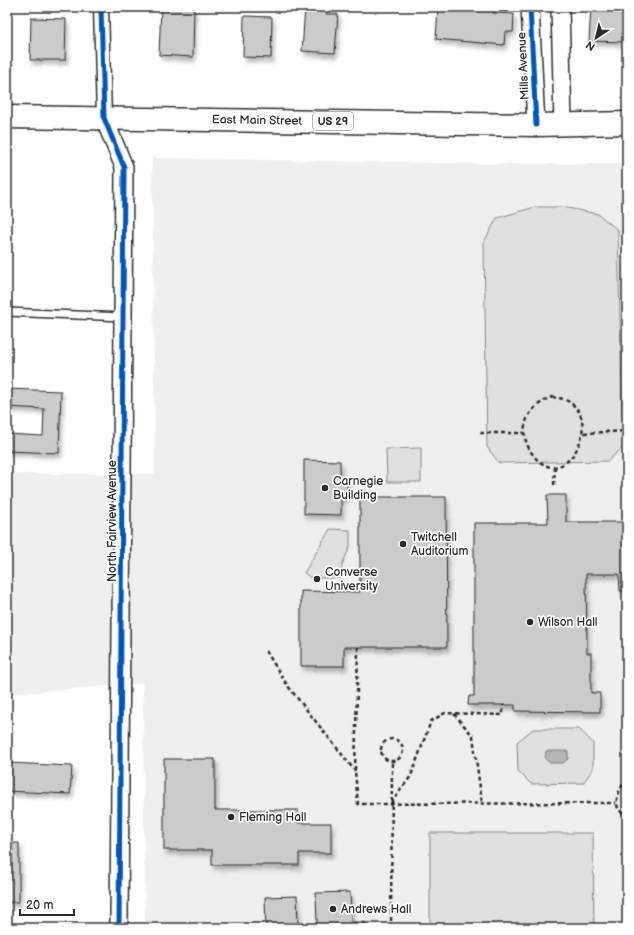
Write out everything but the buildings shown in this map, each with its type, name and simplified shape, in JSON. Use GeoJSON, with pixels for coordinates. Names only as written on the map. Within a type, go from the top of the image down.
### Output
{"type":"FeatureCollection","features":[{"type":"Feature","properties":{"kind":"main road","name":"East Main Street"},"geometry":{"type":"LineString","coordinates":[[7,117],[536,125],[627,123]]}},
{"type":"Feature","properties":{"kind":"street"},"geometry":{"type":"LineString","coordinates":[[101,7],[104,118]]}},
{"type":"Feature","properties":{"kind":"street","name":"Mills Avenue"},"geometry":{"type":"LineString","coordinates":[[530,7],[536,125]]}},
{"type":"Feature","properties":{"kind":"street"},"geometry":{"type":"LineString","coordinates":[[560,7],[563,124]]}},
{"type":"Feature","properties":{"kind":"street","name":"North Fairview Avenue"},"geometry":{"type":"LineString","coordinates":[[104,118],[124,167],[119,928]]}},
{"type":"Feature","properties":{"kind":"lane"},"geometry":{"type":"LineString","coordinates":[[7,312],[123,317]]}},
{"type":"Feature","properties":{"kind":"path"},"geometry":{"type":"LineString","coordinates":[[552,397],[563,398],[574,406],[580,416],[584,433],[575,455],[567,462],[555,467],[542,463],[534,456],[528,447],[525,433],[530,411],[540,402],[552,397]]}},
{"type":"Feature","properties":{"kind":"path"},"geometry":{"type":"LineString","coordinates":[[584,433],[627,431]]}},
{"type":"Feature","properties":{"kind":"path"},"geometry":{"type":"LineString","coordinates":[[480,433],[525,433]]}},
{"type":"Feature","properties":{"kind":"path"},"geometry":{"type":"LineString","coordinates":[[554,485],[555,467]]}},
{"type":"Feature","properties":{"kind":"path"},"geometry":{"type":"LineString","coordinates":[[358,647],[355,771],[358,804],[616,803]]}},
{"type":"Feature","properties":{"kind":"path"},"geometry":{"type":"LineString","coordinates":[[266,651],[287,685],[355,771]]}},
{"type":"Feature","properties":{"kind":"path"},"geometry":{"type":"LineString","coordinates":[[391,804],[411,776],[430,720],[445,713],[503,715],[503,705]]}},
{"type":"Feature","properties":{"kind":"path"},"geometry":{"type":"LineString","coordinates":[[454,714],[473,736],[482,804]]}},
{"type":"Feature","properties":{"kind":"path"},"geometry":{"type":"LineString","coordinates":[[393,739],[401,742],[404,750],[400,758],[392,761],[384,757],[381,749],[385,741],[393,739]]}},
{"type":"Feature","properties":{"kind":"path"},"geometry":{"type":"LineString","coordinates":[[391,928],[392,761]]}},
{"type":"Feature","properties":{"kind":"path"},"geometry":{"type":"LineString","coordinates":[[627,779],[618,791],[616,803],[622,814],[627,816]]}},
{"type":"Feature","properties":{"kind":"shaded area","name":"Converse University"},"geometry":{"type":"Polygon","coordinates":[[[152,158],[501,164],[627,164],[627,928],[145,928],[143,683],[7,694],[7,474],[155,474],[152,158]]]}},
{"type":"Feature","properties":{"kind":"shaded area"},"geometry":{"type":"Polygon","coordinates":[[[535,207],[562,207],[598,214],[618,230],[623,447],[608,461],[499,463],[487,447],[484,242],[497,218],[535,207]]]}},
{"type":"Feature","properties":{"kind":"shaded area"},"geometry":{"type":"Polygon","coordinates":[[[421,448],[421,482],[387,482],[386,449],[421,448]]]}},
{"type":"Feature","properties":{"kind":"shaded area"},"geometry":{"type":"Polygon","coordinates":[[[330,529],[350,530],[350,547],[342,565],[342,578],[311,578],[304,573],[330,529]]]}},
{"type":"Feature","properties":{"kind":"shaded area"},"geometry":{"type":"Polygon","coordinates":[[[533,729],[579,729],[593,743],[593,769],[583,783],[531,784],[518,771],[517,742],[533,729]]]}},
{"type":"Feature","properties":{"kind":"shaded area"},"geometry":{"type":"Polygon","coordinates":[[[546,751],[568,751],[568,759],[563,763],[550,763],[545,759],[546,751]]]}},
{"type":"Feature","properties":{"kind":"shaded area"},"geometry":{"type":"Polygon","coordinates":[[[430,833],[593,833],[594,928],[430,928],[430,833]]]}},
{"type":"Feature","properties":{"kind":"cycle path"},"geometry":{"type":"LineString","coordinates":[[101,7],[104,118],[124,167],[119,928]]}},
{"type":"Feature","properties":{"kind":"cycle path"},"geometry":{"type":"LineString","coordinates":[[530,7],[536,125]]}},
{"type":"Feature","properties":{"kind":"place","name":"Carnegie Building"},"geometry":{"type":"Point","coordinates":[325,488]}},
{"type":"Feature","properties":{"kind":"place","name":"Twitchell Auditorium"},"geometry":{"type":"Point","coordinates":[403,544]}},
{"type":"Feature","properties":{"kind":"place","name":"Converse University"},"geometry":{"type":"Point","coordinates":[317,579]}},
{"type":"Feature","properties":{"kind":"place","name":"Wilson Hall"},"geometry":{"type":"Point","coordinates":[530,622]}},
{"type":"Feature","properties":{"kind":"place","name":"Fleming Hall"},"geometry":{"type":"Point","coordinates":[231,817]}},
{"type":"Feature","properties":{"kind":"place","name":"Andrews Hall"},"geometry":{"type":"Point","coordinates":[333,909]}}]}
